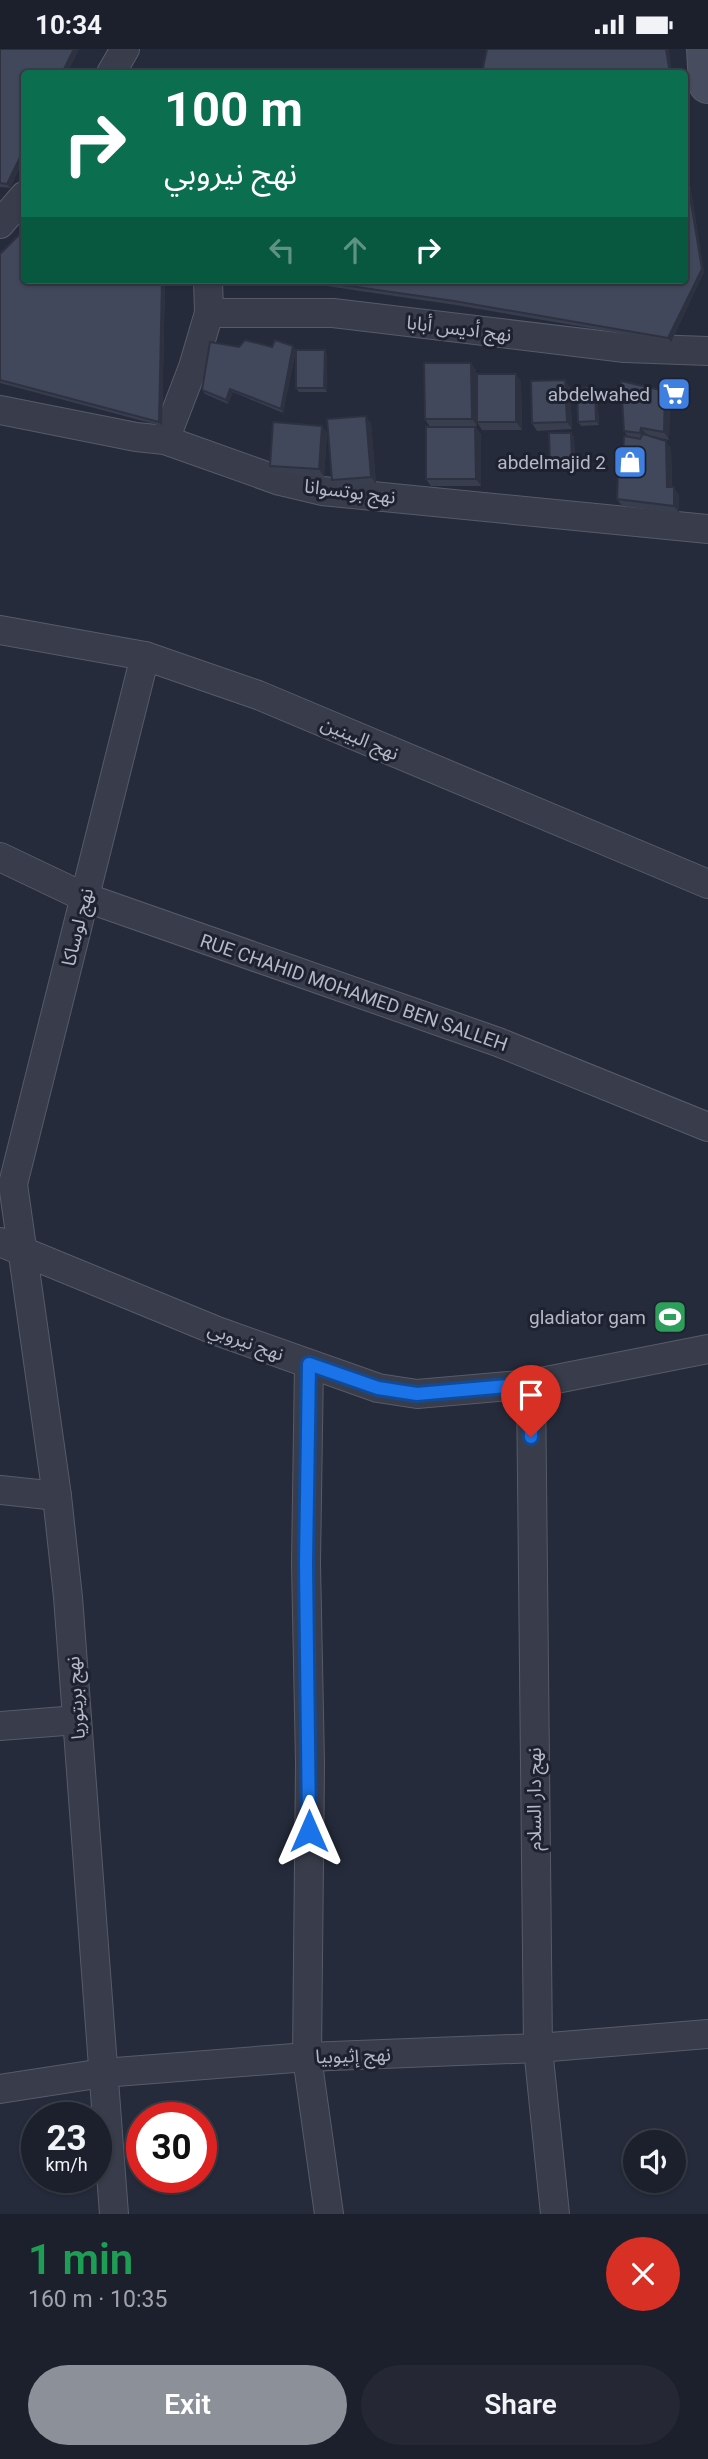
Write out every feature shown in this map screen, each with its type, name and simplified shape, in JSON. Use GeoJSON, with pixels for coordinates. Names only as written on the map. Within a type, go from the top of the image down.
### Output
{"type":"FeatureCollection","features":[{"type":"Feature","properties":{"kind":"main road"},"geometry":{"type":"LineString","coordinates":[[706,49],[708,84]]}},
{"type":"Feature","properties":{"kind":"street"},"geometry":{"type":"LineString","coordinates":[[113,70],[125,49]]}},
{"type":"Feature","properties":{"kind":"street"},"geometry":{"type":"LineString","coordinates":[[0,224],[21,199]]}},
{"type":"Feature","properties":{"kind":"street"},"geometry":{"type":"LineString","coordinates":[[165,440],[209,313],[208,284]]}},
{"type":"Feature","properties":{"kind":"street","name":"نهج أديس أبابا"},"geometry":{"type":"LineString","coordinates":[[209,313],[333,313],[625,348],[708,351]]}},
{"type":"Feature","properties":{"kind":"street","name":"نهج بوتسوانا"},"geometry":{"type":"LineString","coordinates":[[0,409],[165,440],[280,481],[322,491],[708,529]]}},
{"type":"Feature","properties":{"kind":"street","name":"نهج البينين"},"geometry":{"type":"LineString","coordinates":[[0,630],[145,656],[258,695],[708,884]]}},
{"type":"Feature","properties":{"kind":"street","name":"نهج لوساكا"},"geometry":{"type":"LineString","coordinates":[[7,1182],[84,897],[145,656]]}},
{"type":"Feature","properties":{"kind":"street","name":"RUE CHAHID MOHAMED BEN SALLEH"},"geometry":{"type":"LineString","coordinates":[[0,857],[84,897],[498,1042],[708,1127]]}},
{"type":"Feature","properties":{"kind":"street","name":"نهج بريتوريا"},"geometry":{"type":"LineString","coordinates":[[7,1182],[11,1247],[57,1496],[77,1720],[114,2214]]}},
{"type":"Feature","properties":{"kind":"street","name":"نهج نيروبي"},"geometry":{"type":"LineString","coordinates":[[11,1247],[217,1331],[378,1388],[417,1394],[531,1384],[708,1349]]}},
{"type":"Feature","properties":{"kind":"street"},"geometry":{"type":"LineString","coordinates":[[309,1364],[307,2057],[329,2214]]}},
{"type":"Feature","properties":{"kind":"street","name":"نهج دار السلام"},"geometry":{"type":"LineString","coordinates":[[531,1384],[538,2048],[555,2214]]}},
{"type":"Feature","properties":{"kind":"street"},"geometry":{"type":"LineString","coordinates":[[0,1490],[57,1496]]}},
{"type":"Feature","properties":{"kind":"street"},"geometry":{"type":"LineString","coordinates":[[0,1726],[77,1720]]}},
{"type":"Feature","properties":{"kind":"street","name":"نهج إثيوبيا"},"geometry":{"type":"LineString","coordinates":[[0,2089],[103,2073],[307,2057],[538,2048],[708,2033]]}},
{"type":"Feature","properties":{"kind":"building"},"geometry":{"type":"Polygon","coordinates":[[[0,49],[74,49],[64,70],[21,70],[21,155],[7,184],[0,183],[0,49]]]}},
{"type":"Feature","properties":{"kind":"building"},"geometry":{"type":"Polygon","coordinates":[[[487,49],[666,49],[670,70],[483,70],[487,49]]]}},
{"type":"Feature","properties":{"kind":"building"},"geometry":{"type":"Polygon","coordinates":[[[688,184],[702,269],[668,338],[454,301],[336,284],[688,284],[688,184]]]}},
{"type":"Feature","properties":{"kind":"building"},"geometry":{"type":"Polygon","coordinates":[[[21,233],[21,284],[162,284],[159,422],[0,380],[0,254],[21,233]]]}},
{"type":"Feature","properties":{"kind":"building"},"geometry":{"type":"Polygon","coordinates":[[[245,340],[272,347],[275,340],[293,346],[281,409],[230,389],[226,400],[202,390],[210,342],[239,347],[245,340]]]}},
{"type":"Feature","properties":{"kind":"building"},"geometry":{"type":"Polygon","coordinates":[[[296,350],[325,350],[324,388],[296,388],[296,350]]]}},
{"type":"Feature","properties":{"kind":"building"},"geometry":{"type":"Polygon","coordinates":[[[424,363],[471,363],[472,419],[425,419],[424,363]]]}},
{"type":"Feature","properties":{"kind":"building"},"geometry":{"type":"Polygon","coordinates":[[[477,374],[516,374],[516,422],[477,422],[477,374]]]}},
{"type":"Feature","properties":{"kind":"building"},"geometry":{"type":"Polygon","coordinates":[[[565,380],[567,422],[532,423],[531,381],[565,380]]]}},
{"type":"Feature","properties":{"kind":"building"},"geometry":{"type":"Polygon","coordinates":[[[621,381],[665,391],[664,432],[641,428],[640,433],[624,431],[621,381]]]}},
{"type":"Feature","properties":{"kind":"building"},"geometry":{"type":"Polygon","coordinates":[[[595,387],[596,421],[578,422],[577,388],[595,387]]]}},
{"type":"Feature","properties":{"kind":"building"},"geometry":{"type":"Polygon","coordinates":[[[366,416],[371,477],[332,480],[327,419],[366,416]]]}},
{"type":"Feature","properties":{"kind":"building"},"geometry":{"type":"Polygon","coordinates":[[[273,422],[322,426],[319,469],[270,466],[273,422]]]}},
{"type":"Feature","properties":{"kind":"building"},"geometry":{"type":"Polygon","coordinates":[[[426,427],[475,427],[476,479],[426,479],[426,427]]]}},
{"type":"Feature","properties":{"kind":"building"},"geometry":{"type":"Polygon","coordinates":[[[549,433],[571,433],[572,463],[550,464],[549,433]]]}},
{"type":"Feature","properties":{"kind":"building"},"geometry":{"type":"Polygon","coordinates":[[[643,434],[666,441],[667,487],[674,487],[674,506],[617,499],[618,475],[622,475],[624,436],[640,439],[643,434]]]}},
{"type":"Feature","properties":{"kind":"place","name":"abdelwahed"},"geometry":{"type":"Point","coordinates":[674,394]}},
{"type":"Feature","properties":{"kind":"place","name":"abdelmajid 2"},"geometry":{"type":"Point","coordinates":[630,462]}},
{"type":"Feature","properties":{"kind":"place","name":"gladiator gam"},"geometry":{"type":"Point","coordinates":[670,1317]}},
{"type":"Feature","properties":{"kind":"route"},"geometry":{"type":"LineString","coordinates":[[309,1831],[306,1563],[309,1364],[378,1388],[417,1394],[531,1384],[531,1437]]}}]}
